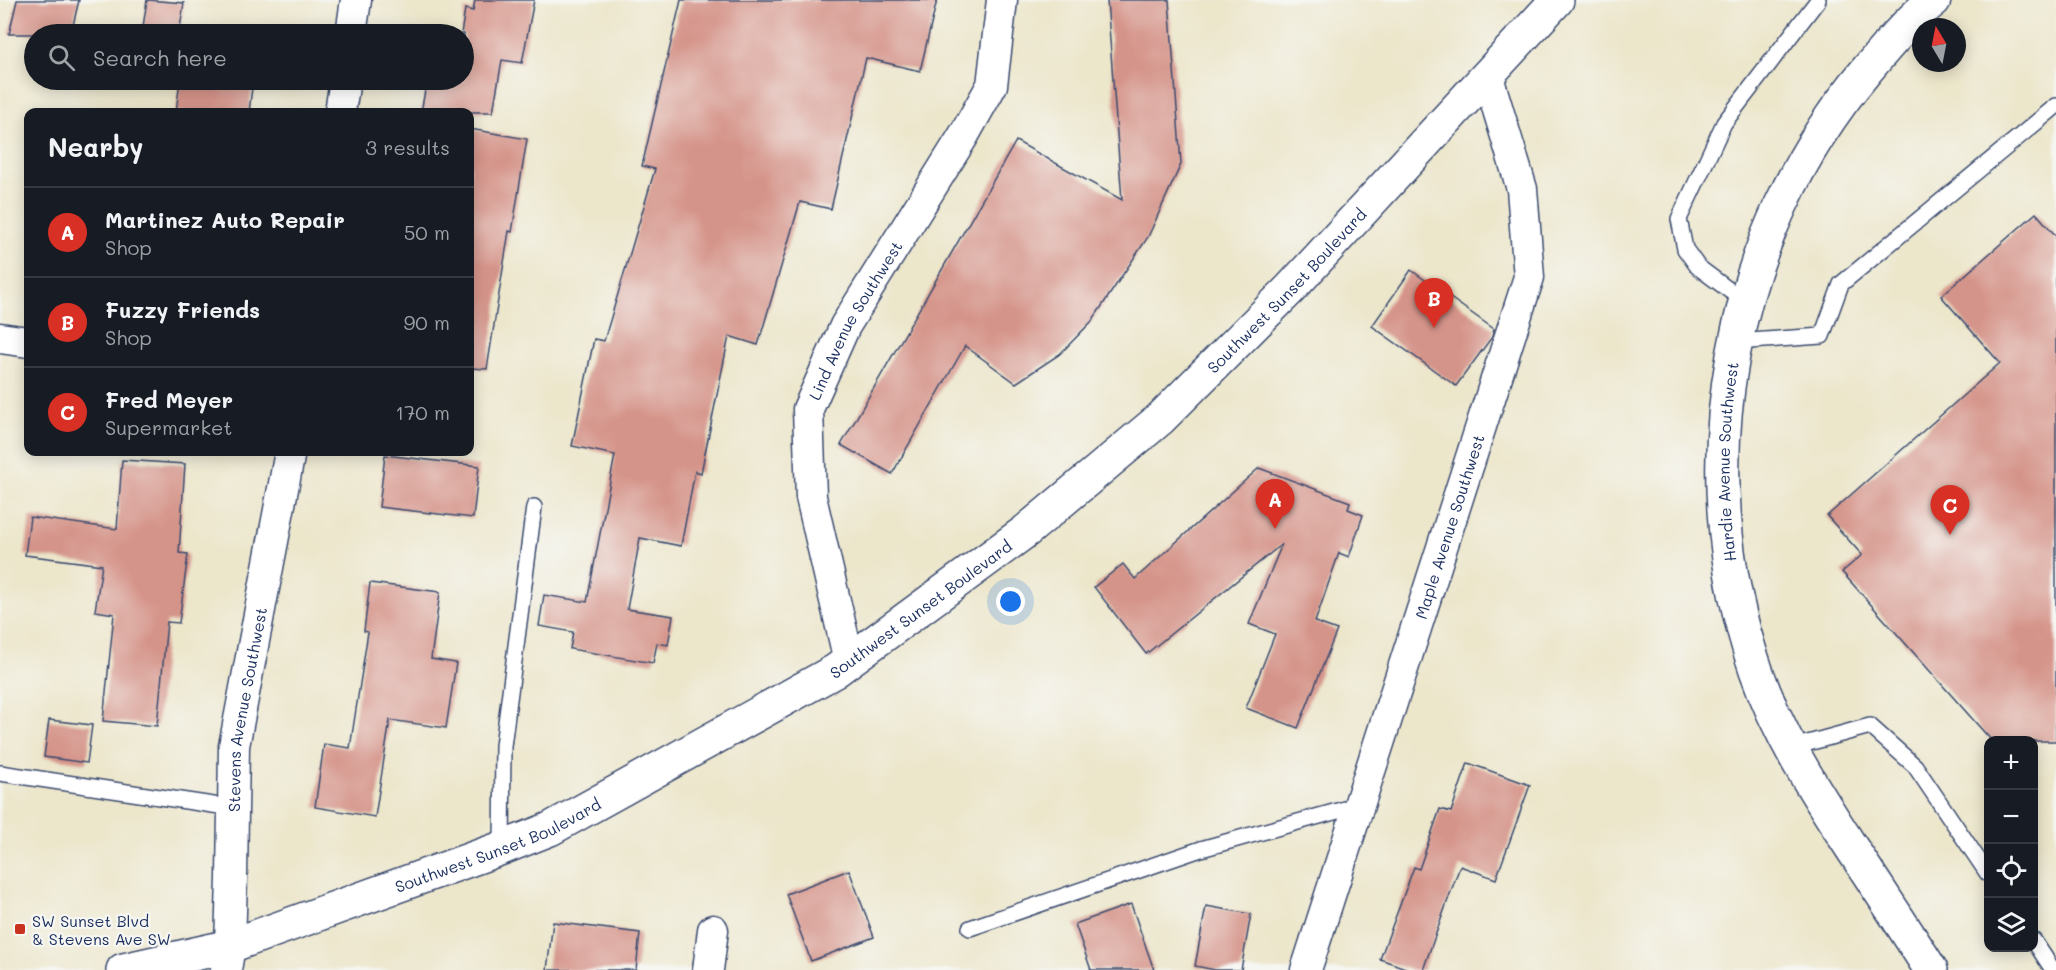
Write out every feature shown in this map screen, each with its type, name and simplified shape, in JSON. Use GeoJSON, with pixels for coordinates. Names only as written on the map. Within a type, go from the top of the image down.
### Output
{"type":"FeatureCollection","features":[{"type":"Feature","properties":{"kind":"main road","name":"Southwest Sunset Boulevard"},"geometry":{"type":"LineString","coordinates":[[123,970],[228,958],[550,829],[835,671],[1026,531],[1160,419],[1290,289],[1557,0]]}},
{"type":"Feature","properties":{"kind":"main road","name":"Hardie Avenue Southwest"},"geometry":{"type":"LineString","coordinates":[[1931,970],[1808,780],[1779,727],[1756,670],[1740,612],[1728,552],[1723,492],[1723,431],[1730,370],[1745,302],[1760,253],[1780,206],[1813,143],[1847,93],[1873,62],[1934,0]]}},
{"type":"Feature","properties":{"kind":"street"},"geometry":{"type":"LineString","coordinates":[[352,24],[356,0]]}},
{"type":"Feature","properties":{"kind":"street","name":"Lind Avenue Southwest"},"geometry":{"type":"LineString","coordinates":[[849,661],[811,497],[808,410],[844,326],[964,135],[992,86],[1002,0]]}},
{"type":"Feature","properties":{"kind":"street","name":"Maple Avenue Southwest"},"geometry":{"type":"LineString","coordinates":[[1306,970],[1529,277],[1522,189],[1488,77]]}},
{"type":"Feature","properties":{"kind":"street"},"geometry":{"type":"LineString","coordinates":[[341,108],[343,90]]}},
{"type":"Feature","properties":{"kind":"street"},"geometry":{"type":"LineString","coordinates":[[0,338],[24,341]]}},
{"type":"Feature","properties":{"kind":"street","name":"Stevens Avenue Southwest"},"geometry":{"type":"LineString","coordinates":[[228,958],[234,746],[289,456]]}},
{"type":"Feature","properties":{"kind":"street"},"geometry":{"type":"LineString","coordinates":[[708,970],[713,930]]}},
{"type":"Feature","properties":{"kind":"lane"},"geometry":{"type":"LineString","coordinates":[[1745,302],[1698,267],[1685,249],[1679,219],[1724,123],[1818,0]]}},
{"type":"Feature","properties":{"kind":"lane"},"geometry":{"type":"LineString","coordinates":[[1736,342],[1822,336],[1841,284],[2056,106]]}},
{"type":"Feature","properties":{"kind":"lane"},"geometry":{"type":"LineString","coordinates":[[502,848],[502,746],[534,507]]}},
{"type":"Feature","properties":{"kind":"lane"},"geometry":{"type":"LineString","coordinates":[[1791,748],[1870,726],[1915,766],[1984,867]]}},
{"type":"Feature","properties":{"kind":"lane"},"geometry":{"type":"LineString","coordinates":[[0,773],[233,808]]}},
{"type":"Feature","properties":{"kind":"lane"},"geometry":{"type":"LineString","coordinates":[[970,928],[1201,849],[1359,805]]}},
{"type":"Feature","properties":{"kind":"lane"},"geometry":{"type":"LineString","coordinates":[[2038,947],[2053,970]]}},
{"type":"Feature","properties":{"kind":"building"},"geometry":{"type":"Polygon","coordinates":[[[17,0],[79,0],[73,24],[24,24],[24,34],[9,34],[17,0]]]}},
{"type":"Feature","properties":{"kind":"building"},"geometry":{"type":"Polygon","coordinates":[[[147,0],[184,3],[181,24],[143,24],[147,0]]]}},
{"type":"Feature","properties":{"kind":"building"},"geometry":{"type":"Polygon","coordinates":[[[475,0],[534,0],[522,63],[502,60],[493,112],[474,112],[474,108],[422,108],[425,90],[474,90],[474,24],[463,24],[465,9],[473,11],[475,0]]]}},
{"type":"Feature","properties":{"kind":"building"},"geometry":{"type":"Polygon","coordinates":[[[681,0],[937,0],[920,71],[866,58],[831,209],[800,202],[758,345],[729,336],[701,473],[695,471],[681,546],[640,538],[627,609],[673,616],[668,645],[657,643],[653,663],[570,649],[573,632],[539,626],[544,595],[587,602],[615,455],[572,446],[594,339],[604,341],[655,169],[642,166],[681,0]]]}},
{"type":"Feature","properties":{"kind":"building"},"geometry":{"type":"Polygon","coordinates":[[[1107,0],[1169,0],[1181,164],[1148,237],[1092,321],[1060,354],[1016,383],[965,346],[892,474],[841,445],[1016,141],[1122,200],[1107,0]]]}},
{"type":"Feature","properties":{"kind":"building"},"geometry":{"type":"Polygon","coordinates":[[[179,90],[252,90],[250,108],[176,108],[179,90]]]}},
{"type":"Feature","properties":{"kind":"building"},"geometry":{"type":"Polygon","coordinates":[[[474,130],[527,139],[512,232],[509,231],[487,369],[474,368],[474,130]]]}},
{"type":"Feature","properties":{"kind":"building"},"geometry":{"type":"Polygon","coordinates":[[[2036,213],[2056,236],[2056,741],[2038,741],[2038,736],[1988,736],[1842,572],[1862,555],[1827,516],[2000,363],[1941,296],[2036,213]]]}},
{"type":"Feature","properties":{"kind":"building"},"geometry":{"type":"Polygon","coordinates":[[[1411,270],[1494,329],[1492,337],[1456,386],[1372,326],[1411,270]]]}},
{"type":"Feature","properties":{"kind":"building"},"geometry":{"type":"Polygon","coordinates":[[[385,456],[479,466],[473,518],[379,507],[385,456]]]}},
{"type":"Feature","properties":{"kind":"building"},"geometry":{"type":"Polygon","coordinates":[[[122,460],[185,464],[179,553],[188,554],[179,623],[167,622],[157,726],[103,721],[114,614],[95,611],[102,565],[25,555],[30,517],[117,529],[122,460]]]}},
{"type":"Feature","properties":{"kind":"building"},"geometry":{"type":"Polygon","coordinates":[[[1259,468],[1350,502],[1348,509],[1363,515],[1349,557],[1339,553],[1315,622],[1337,630],[1298,728],[1246,708],[1275,634],[1249,624],[1282,544],[1146,654],[1094,587],[1123,564],[1135,579],[1259,468]]]}},
{"type":"Feature","properties":{"kind":"building"},"geometry":{"type":"Polygon","coordinates":[[[370,583],[440,592],[431,659],[456,663],[446,728],[390,720],[375,817],[315,807],[324,744],[350,748],[368,632],[364,631],[370,583]]]}},
{"type":"Feature","properties":{"kind":"building"},"geometry":{"type":"Polygon","coordinates":[[[49,720],[92,725],[87,763],[44,757],[49,720]]]}},
{"type":"Feature","properties":{"kind":"building"},"geometry":{"type":"Polygon","coordinates":[[[1468,763],[1530,785],[1496,879],[1460,866],[1423,970],[1411,970],[1380,959],[1414,867],[1419,869],[1440,809],[1451,812],[1468,763]]]}},
{"type":"Feature","properties":{"kind":"building"},"geometry":{"type":"Polygon","coordinates":[[[849,870],[874,937],[811,961],[786,894],[849,870]]]}},
{"type":"Feature","properties":{"kind":"building"},"geometry":{"type":"Polygon","coordinates":[[[1131,904],[1154,970],[1091,970],[1075,924],[1131,904]]]}},
{"type":"Feature","properties":{"kind":"building"},"geometry":{"type":"Polygon","coordinates":[[[1206,906],[1251,914],[1241,970],[1215,970],[1195,966],[1206,906]]]}},
{"type":"Feature","properties":{"kind":"building"},"geometry":{"type":"Polygon","coordinates":[[[553,922],[640,933],[636,970],[547,970],[553,922]]]}},
{"type":"Feature","properties":{"kind":"place","name":"Fuzzy Friends"},"geometry":{"type":"Point","coordinates":[1434,328]}},
{"type":"Feature","properties":{"kind":"place","name":"Martinez Auto Repair"},"geometry":{"type":"Point","coordinates":[1275,529]}},
{"type":"Feature","properties":{"kind":"place","name":"Fred Meyer"},"geometry":{"type":"Point","coordinates":[1950,535]}},
{"type":"Feature","properties":{"kind":"place","name":"SW Sunset Blvd & Stevens Ave SW"},"geometry":{"type":"Point","coordinates":[20,929]}}]}
